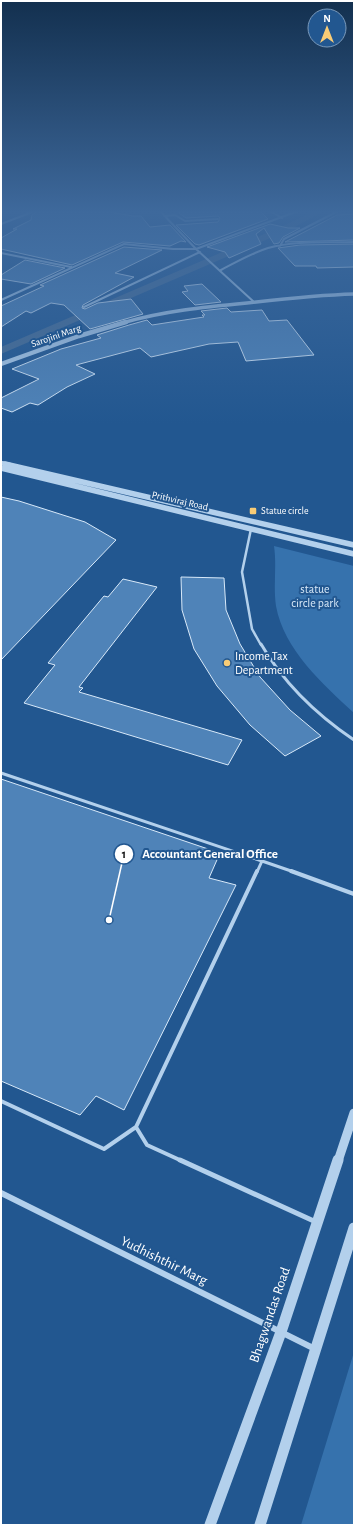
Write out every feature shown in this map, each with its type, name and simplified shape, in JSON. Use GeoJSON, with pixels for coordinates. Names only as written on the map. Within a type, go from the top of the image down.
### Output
{"type":"FeatureCollection","features":[{"type":"Feature","properties":{"kind":"street"},"geometry":{"type":"LineString","coordinates":[[1,300],[39,282]]}},
{"type":"Feature","properties":{"kind":"street"},"geometry":{"type":"LineString","coordinates":[[84,307],[136,282]]}},
{"type":"Feature","properties":{"kind":"street"},"geometry":{"type":"LineString","coordinates":[[234,282],[254,302]]}},
{"type":"Feature","properties":{"kind":"street","name":"Sarojini Marg"},"geometry":{"type":"LineString","coordinates":[[1,364],[79,336],[143,317],[207,307],[354,294]]}},
{"type":"Feature","properties":{"kind":"street","name":"Prithviraj Road"},"geometry":{"type":"LineString","coordinates":[[1,462],[354,545]]}},
{"type":"Feature","properties":{"kind":"street","name":"Prithviraj Road"},"geometry":{"type":"LineString","coordinates":[[1,468],[354,554]]}},
{"type":"Feature","properties":{"kind":"street","name":"Bhagwandas Road"},"geometry":{"type":"LineString","coordinates":[[210,1525],[281,1332],[354,1113]]}},
{"type":"Feature","properties":{"kind":"street","name":"Yudhishthir Marg"},"geometry":{"type":"LineString","coordinates":[[1,1193],[316,1350]]}},
{"type":"Feature","properties":{"kind":"street"},"geometry":{"type":"LineString","coordinates":[[260,1525],[354,1228]]}},
{"type":"Feature","properties":{"kind":"lane"},"geometry":{"type":"LineString","coordinates":[[251,528],[242,572],[252,629],[269,658],[299,694],[332,725],[354,740]]}},
{"type":"Feature","properties":{"kind":"lane"},"geometry":{"type":"LineString","coordinates":[[1,773],[262,861],[354,894]]}},
{"type":"Feature","properties":{"kind":"lane"},"geometry":{"type":"LineString","coordinates":[[1,1101],[104,1150],[136,1127],[262,861]]}},
{"type":"Feature","properties":{"kind":"lane"},"geometry":{"type":"LineString","coordinates":[[136,1127],[147,1145],[317,1223]]}},
{"type":"Feature","properties":{"kind":"green space","name":"statue circle park"},"geometry":{"type":"Polygon","coordinates":[[[274,546],[354,566],[354,713],[306,665],[287,637],[280,622],[276,606],[274,546]]]}},
{"type":"Feature","properties":{"kind":"green space"},"geometry":{"type":"Polygon","coordinates":[[[354,1352],[354,1525],[301,1525],[354,1352]]]}},
{"type":"Feature","properties":{"kind":"building"},"geometry":{"type":"Polygon","coordinates":[[[20,282],[35,282],[31,284],[20,282]]]}},
{"type":"Feature","properties":{"kind":"building"},"geometry":{"type":"Polygon","coordinates":[[[46,282],[125,282],[83,305],[82,308],[85,309],[98,303],[131,299],[143,314],[90,329],[64,305],[51,303],[31,313],[26,311],[1,327],[1,306],[44,286],[40,285],[46,282]]]}},
{"type":"Feature","properties":{"kind":"building"},"geometry":{"type":"Polygon","coordinates":[[[202,284],[221,302],[195,305],[182,292],[188,291],[184,286],[202,284]]]}},
{"type":"Feature","properties":{"kind":"building"},"geometry":{"type":"Polygon","coordinates":[[[227,308],[231,312],[262,310],[269,321],[287,320],[314,355],[246,361],[238,342],[209,344],[151,357],[140,348],[76,365],[95,374],[67,387],[38,405],[30,403],[12,412],[1,408],[1,398],[39,379],[12,369],[61,349],[101,338],[97,335],[129,325],[147,320],[152,325],[204,317],[202,315],[205,315],[201,311],[227,308]]]}},
{"type":"Feature","properties":{"kind":"building"},"geometry":{"type":"Polygon","coordinates":[[[1,497],[19,501],[85,522],[116,540],[1,660],[1,497]]]}},
{"type":"Feature","properties":{"kind":"building","name":"Income Tax Department"},"geometry":{"type":"Polygon","coordinates":[[[181,577],[224,578],[226,610],[240,644],[260,677],[290,710],[321,736],[285,756],[250,725],[217,686],[194,649],[182,610],[181,577]]]}},
{"type":"Feature","properties":{"kind":"building"},"geometry":{"type":"Polygon","coordinates":[[[123,579],[157,587],[79,687],[83,688],[79,692],[242,740],[228,765],[24,703],[55,665],[48,663],[104,596],[108,597],[123,579]]]}},
{"type":"Feature","properties":{"kind":"building"},"geometry":{"type":"Polygon","coordinates":[[[1,779],[220,853],[209,878],[236,885],[124,1110],[96,1096],[80,1115],[1,1081],[1,779]]]}},
{"type":"Feature","properties":{"kind":"waterway"},"geometry":{"type":"LineString","coordinates":[[1,351],[160,282]]}},
{"type":"Feature","properties":{"kind":"place","name":"Statue circle"},"geometry":{"type":"Point","coordinates":[253,511]}},
{"type":"Feature","properties":{"kind":"place","name":"Income Tax Department"},"geometry":{"type":"Point","coordinates":[227,663]}},
{"type":"Feature","properties":{"kind":"place","name":"Accountant General Office"},"geometry":{"type":"Point","coordinates":[109,920]}}]}
